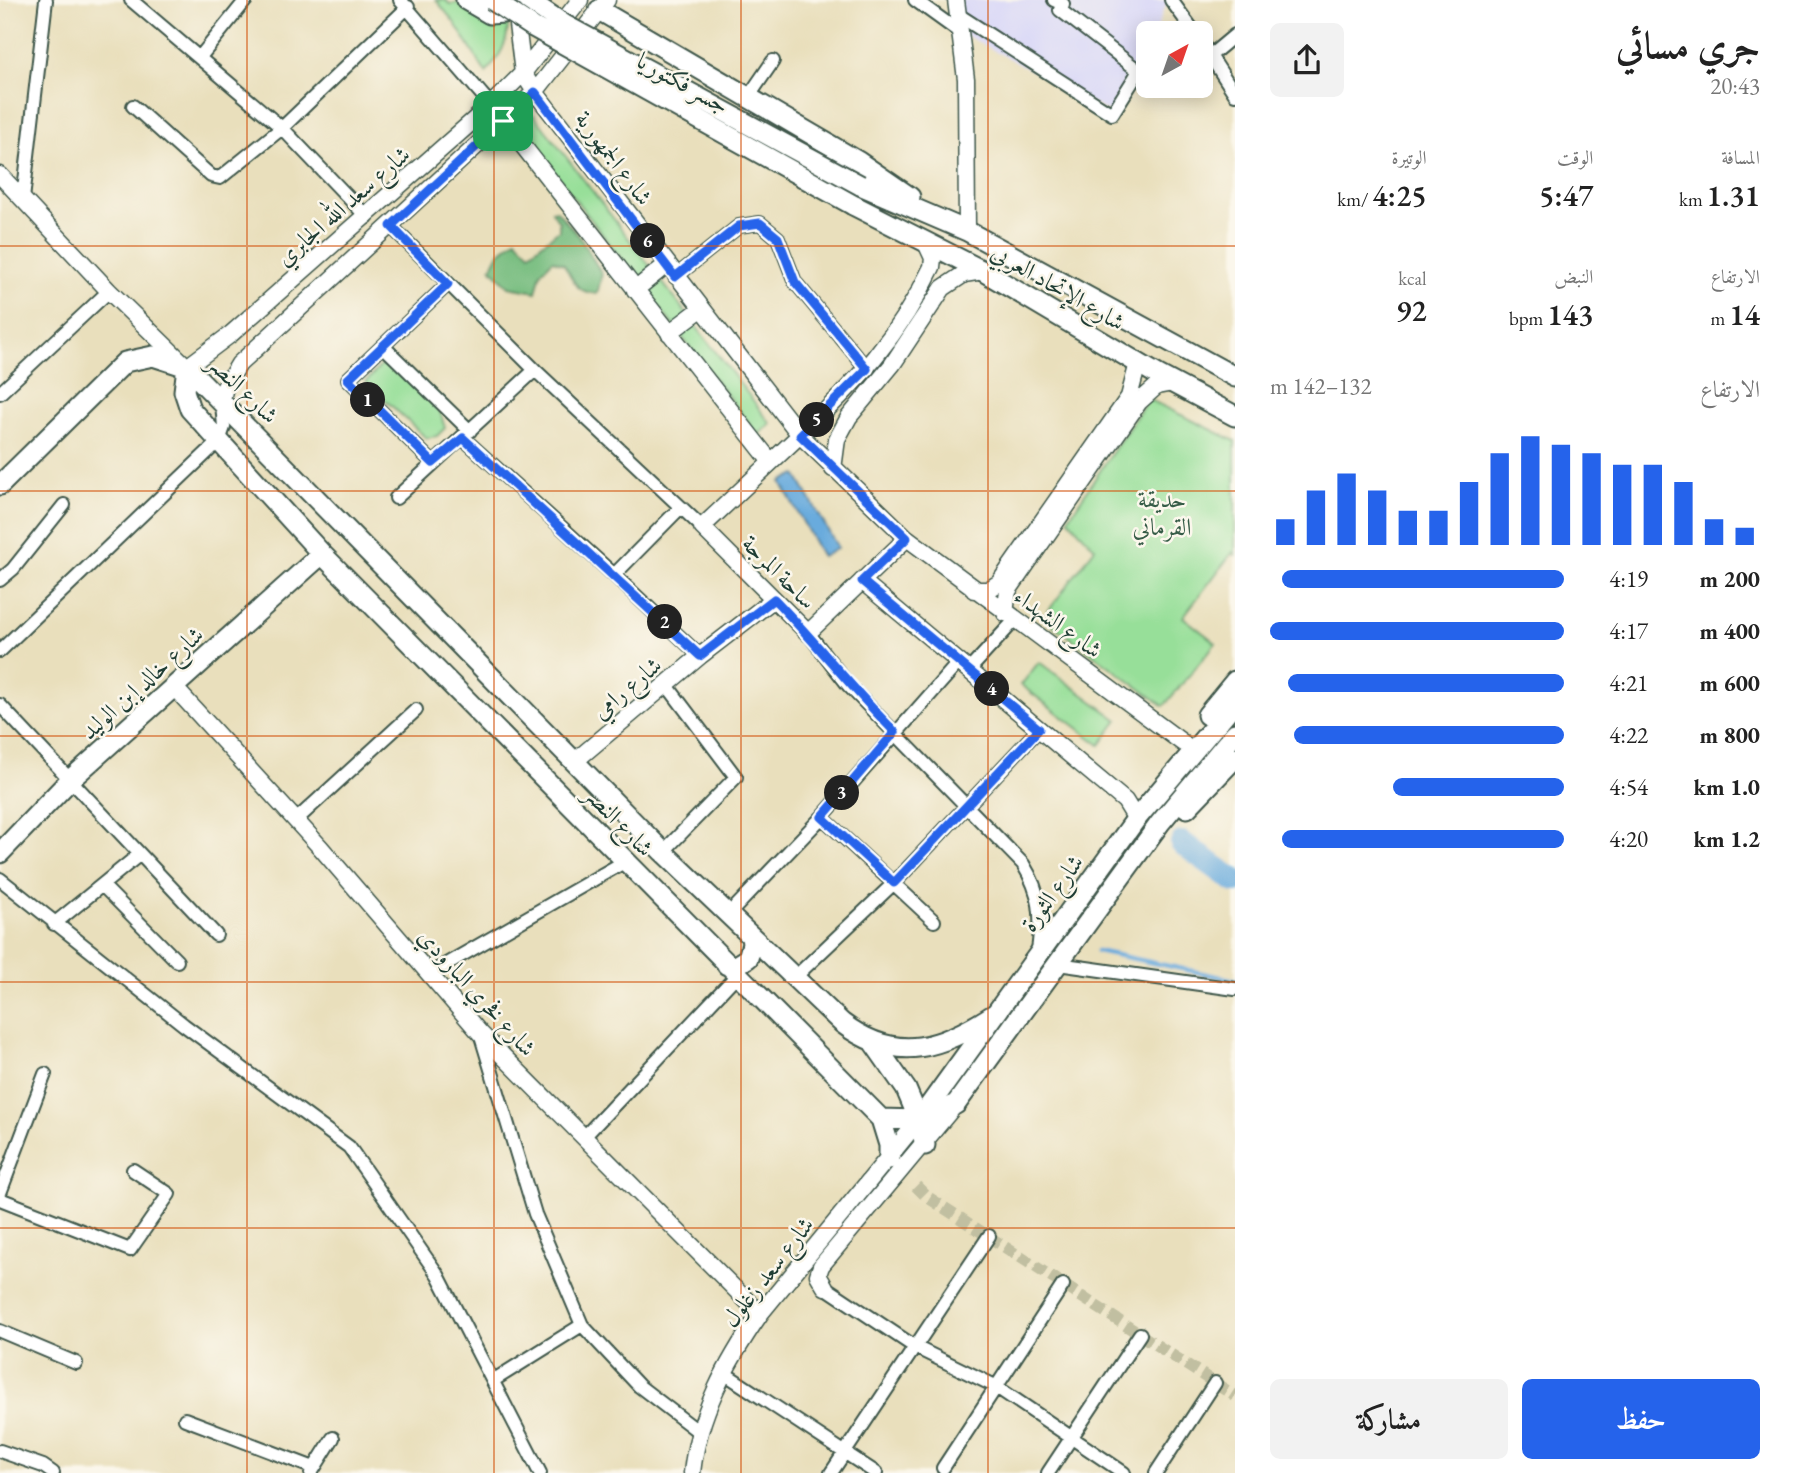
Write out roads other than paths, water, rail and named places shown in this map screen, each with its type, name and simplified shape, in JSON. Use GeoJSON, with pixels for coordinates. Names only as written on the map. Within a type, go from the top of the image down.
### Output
{"type":"FeatureCollection","features":[{"type":"Feature","properties":{"kind":"highway"},"geometry":{"type":"LineString","coordinates":[[466,0],[490,14],[503,13],[520,2]]}},
{"type":"Feature","properties":{"kind":"highway","name":"جسر فكتوريا"},"geometry":{"type":"LineString","coordinates":[[492,0],[533,27],[853,205]]}},
{"type":"Feature","properties":{"kind":"highway","name":"جسر فكتوريا"},"geometry":{"type":"LineString","coordinates":[[520,2],[860,185]]}},
{"type":"Feature","properties":{"kind":"highway"},"geometry":{"type":"LineString","coordinates":[[603,5],[859,162],[939,218]]}},
{"type":"Feature","properties":{"kind":"highway","name":"شارع الإتحاد العربي"},"geometry":{"type":"LineString","coordinates":[[860,185],[967,231],[1235,377]]}},
{"type":"Feature","properties":{"kind":"highway","name":"شارع الإتحاد العربي"},"geometry":{"type":"LineString","coordinates":[[853,205],[983,271],[1138,363],[1235,416]]}},
{"type":"Feature","properties":{"kind":"highway"},"geometry":{"type":"LineString","coordinates":[[0,485],[125,362],[153,356],[187,367]]}},
{"type":"Feature","properties":{"kind":"highway","name":"شارع النصر"},"geometry":{"type":"LineString","coordinates":[[187,367],[222,399],[663,852],[842,1023],[873,1042],[899,1048],[923,1048],[947,1042],[996,1013]]}},
{"type":"Feature","properties":{"kind":"highway","name":"شارع النصر"},"geometry":{"type":"LineString","coordinates":[[187,367],[184,381],[186,402],[322,554],[881,1119]]}},
{"type":"Feature","properties":{"kind":"highway"},"geometry":{"type":"LineString","coordinates":[[253,478],[258,466],[278,457]]}},
{"type":"Feature","properties":{"kind":"highway","name":"شارع خالد إبن الوليد"},"geometry":{"type":"LineString","coordinates":[[0,853],[71,779],[322,554]]}},
{"type":"Feature","properties":{"kind":"highway"},"geometry":{"type":"LineString","coordinates":[[1141,813],[1155,779],[1235,681]]}},
{"type":"Feature","properties":{"kind":"highway","name":"شارع الثورة"},"geometry":{"type":"LineString","coordinates":[[919,1120],[1141,813],[1235,702]]}},
{"type":"Feature","properties":{"kind":"highway","name":"شارع الثورة"},"geometry":{"type":"LineString","coordinates":[[956,1104],[1160,823],[1235,733]]}},
{"type":"Feature","properties":{"kind":"highway"},"geometry":{"type":"LineString","coordinates":[[1160,823],[1182,813],[1231,769]]}},
{"type":"Feature","properties":{"kind":"highway"},"geometry":{"type":"LineString","coordinates":[[732,970],[734,965],[748,958],[751,936]]}},
{"type":"Feature","properties":{"kind":"highway"},"geometry":{"type":"LineString","coordinates":[[873,1042],[906,1089],[919,1120],[925,1145]]}},
{"type":"Feature","properties":{"kind":"highway"},"geometry":{"type":"LineString","coordinates":[[881,1119],[900,1110],[906,1089]]}},
{"type":"Feature","properties":{"kind":"highway"},"geometry":{"type":"LineString","coordinates":[[881,1119],[919,1120],[956,1104]]}},
{"type":"Feature","properties":{"kind":"highway"},"geometry":{"type":"LineString","coordinates":[[881,1119],[887,1138],[889,1159]]}},
{"type":"Feature","properties":{"kind":"main road","name":"شارع سعد الله الجابري"},"geometry":{"type":"LineString","coordinates":[[187,367],[231,334],[367,217],[491,105],[523,73],[580,0]]}},
{"type":"Feature","properties":{"kind":"main road"},"geometry":{"type":"LineString","coordinates":[[520,2],[523,73]]}},
{"type":"Feature","properties":{"kind":"main road","name":"شارع سعد الله الجابري"},"geometry":{"type":"LineString","coordinates":[[222,399],[225,387],[239,364],[535,92],[603,5]]}},
{"type":"Feature","properties":{"kind":"main road"},"geometry":{"type":"LineString","coordinates":[[956,7],[966,79],[967,231]]}},
{"type":"Feature","properties":{"kind":"main road","name":"شارع الجمهورية"},"geometry":{"type":"LineString","coordinates":[[523,73],[670,271],[800,435]]}},
{"type":"Feature","properties":{"kind":"main road"},"geometry":{"type":"LineString","coordinates":[[491,105],[771,462]]}},
{"type":"Feature","properties":{"kind":"main road"},"geometry":{"type":"LineString","coordinates":[[0,175],[109,291],[187,367]]}},
{"type":"Feature","properties":{"kind":"main road"},"geometry":{"type":"LineString","coordinates":[[702,527],[867,369],[927,279],[933,258],[926,243]]}},
{"type":"Feature","properties":{"kind":"main road"},"geometry":{"type":"LineString","coordinates":[[635,290],[670,271]]}},
{"type":"Feature","properties":{"kind":"main road"},"geometry":{"type":"LineString","coordinates":[[832,470],[837,439],[849,417],[892,365],[943,288],[964,274],[983,271]]}},
{"type":"Feature","properties":{"kind":"main road"},"geometry":{"type":"LineString","coordinates":[[669,333],[701,309]]}},
{"type":"Feature","properties":{"kind":"main road"},"geometry":{"type":"LineString","coordinates":[[1010,617],[1009,591],[1129,397],[1138,363]]}},
{"type":"Feature","properties":{"kind":"main road"},"geometry":{"type":"LineString","coordinates":[[974,590],[988,590],[999,583],[1144,396],[1157,386],[1173,383]]}},
{"type":"Feature","properties":{"kind":"main road"},"geometry":{"type":"LineString","coordinates":[[800,435],[832,470],[907,538]]}},
{"type":"Feature","properties":{"kind":"main road","name":"ساحة المرجة"},"geometry":{"type":"LineString","coordinates":[[702,527],[808,634],[907,538]]}},
{"type":"Feature","properties":{"kind":"main road","name":"شارع الشهداء"},"geometry":{"type":"LineString","coordinates":[[907,538],[1183,743]]}},
{"type":"Feature","properties":{"kind":"main road"},"geometry":{"type":"LineString","coordinates":[[862,581],[1141,813]]}},
{"type":"Feature","properties":{"kind":"main road","name":"شارع رامي"},"geometry":{"type":"LineString","coordinates":[[575,761],[700,656],[774,599]]}},
{"type":"Feature","properties":{"kind":"main road","name":"شارع فخري البارودي"},"geometry":{"type":"LineString","coordinates":[[174,687],[480,1033],[760,1314]]}},
{"type":"Feature","properties":{"kind":"main road"},"geometry":{"type":"LineString","coordinates":[[825,1287],[818,1276],[821,1266],[925,1145],[956,1104]]}},
{"type":"Feature","properties":{"kind":"main road","name":"شارع سعد زغلول"},"geometry":{"type":"LineString","coordinates":[[692,1473],[699,1432],[724,1373],[760,1314],[919,1120]]}},
{"type":"Feature","properties":{"kind":"street"},"geometry":{"type":"LineString","coordinates":[[23,199],[46,0]]}},
{"type":"Feature","properties":{"kind":"street"},"geometry":{"type":"LineString","coordinates":[[131,0],[282,128],[367,217]]}},
{"type":"Feature","properties":{"kind":"street"},"geometry":{"type":"LineString","coordinates":[[200,57],[246,0]]}},
{"type":"Feature","properties":{"kind":"street"},"geometry":{"type":"LineString","coordinates":[[915,0],[958,31]]}},
{"type":"Feature","properties":{"kind":"street"},"geometry":{"type":"LineString","coordinates":[[956,7],[1112,114],[1139,71],[1060,10],[1063,4],[1054,0]]}},
{"type":"Feature","properties":{"kind":"street"},"geometry":{"type":"LineString","coordinates":[[1171,0],[1186,21]]}},
{"type":"Feature","properties":{"kind":"street"},"geometry":{"type":"LineString","coordinates":[[133,106],[211,176],[220,178],[282,128],[404,4],[491,105]]}},
{"type":"Feature","properties":{"kind":"street"},"geometry":{"type":"LineString","coordinates":[[1213,53],[1235,35]]}},
{"type":"Feature","properties":{"kind":"street"},"geometry":{"type":"LineString","coordinates":[[1213,58],[1235,94]]}},
{"type":"Feature","properties":{"kind":"street"},"geometry":{"type":"LineString","coordinates":[[749,96],[773,61]]}},
{"type":"Feature","properties":{"kind":"street"},"geometry":{"type":"LineString","coordinates":[[670,271],[739,226],[760,223],[778,238],[795,282],[867,369]]}},
{"type":"Feature","properties":{"kind":"street"},"geometry":{"type":"LineString","coordinates":[[391,226],[535,370],[702,527]]}},
{"type":"Feature","properties":{"kind":"street"},"geometry":{"type":"LineString","coordinates":[[433,463],[348,379],[448,284]]}},
{"type":"Feature","properties":{"kind":"street"},"geometry":{"type":"LineString","coordinates":[[0,393],[109,291]]}},
{"type":"Feature","properties":{"kind":"street"},"geometry":{"type":"LineString","coordinates":[[383,346],[467,435],[700,656]]}},
{"type":"Feature","properties":{"kind":"street"},"geometry":{"type":"LineString","coordinates":[[396,498],[535,370]]}},
{"type":"Feature","properties":{"kind":"street"},"geometry":{"type":"LineString","coordinates":[[0,651],[219,441],[224,427],[222,399]]}},
{"type":"Feature","properties":{"kind":"street"},"geometry":{"type":"LineString","coordinates":[[0,580],[13,569],[64,505]]}},
{"type":"Feature","properties":{"kind":"street"},"geometry":{"type":"LineString","coordinates":[[614,575],[681,507]]}},
{"type":"Feature","properties":{"kind":"street"},"geometry":{"type":"LineString","coordinates":[[728,915],[822,817],[895,732],[964,666],[1010,617]]}},
{"type":"Feature","properties":{"kind":"street"},"geometry":{"type":"LineString","coordinates":[[808,634],[849,686],[1023,864],[1035,884],[1041,906],[1038,955]]}},
{"type":"Feature","properties":{"kind":"street"},"geometry":{"type":"LineString","coordinates":[[663,852],[736,777],[666,684]]}},
{"type":"Feature","properties":{"kind":"street"},"geometry":{"type":"LineString","coordinates":[[0,705],[216,935]]}},
{"type":"Feature","properties":{"kind":"street"},"geometry":{"type":"LineString","coordinates":[[295,821],[416,710]]}},
{"type":"Feature","properties":{"kind":"street"},"geometry":{"type":"LineString","coordinates":[[794,978],[894,883],[1039,729]]}},
{"type":"Feature","properties":{"kind":"street"},"geometry":{"type":"LineString","coordinates":[[822,817],[934,920]]}},
{"type":"Feature","properties":{"kind":"street"},"geometry":{"type":"LineString","coordinates":[[54,924],[140,854]]}},
{"type":"Feature","properties":{"kind":"street"},"geometry":{"type":"LineString","coordinates":[[429,974],[624,862]]}},
{"type":"Feature","properties":{"kind":"street"},"geometry":{"type":"LineString","coordinates":[[0,879],[54,924],[349,1147],[438,1275],[540,1473]]}},
{"type":"Feature","properties":{"kind":"street"},"geometry":{"type":"LineString","coordinates":[[102,885],[177,961]]}},
{"type":"Feature","properties":{"kind":"street"},"geometry":{"type":"LineString","coordinates":[[1058,964],[1235,989]]}},
{"type":"Feature","properties":{"kind":"street"},"geometry":{"type":"LineString","coordinates":[[584,1137],[732,970]]}},
{"type":"Feature","properties":{"kind":"street"},"geometry":{"type":"LineString","coordinates":[[480,1033],[535,1214],[582,1325],[639,1385],[699,1432]]}},
{"type":"Feature","properties":{"kind":"street"},"geometry":{"type":"LineString","coordinates":[[0,1193],[44,1074]]}},
{"type":"Feature","properties":{"kind":"street"},"geometry":{"type":"LineString","coordinates":[[0,1199],[130,1250],[169,1194],[133,1170]]}},
{"type":"Feature","properties":{"kind":"street"},"geometry":{"type":"LineString","coordinates":[[831,1473],[989,1237]]}},
{"type":"Feature","properties":{"kind":"street"},"geometry":{"type":"LineString","coordinates":[[943,1468],[1063,1284]]}},
{"type":"Feature","properties":{"kind":"street"},"geometry":{"type":"LineString","coordinates":[[825,1287],[915,1347],[995,1387],[1124,1473]]}},
{"type":"Feature","properties":{"kind":"street"},"geometry":{"type":"LineString","coordinates":[[494,1380],[582,1325]]}},
{"type":"Feature","properties":{"kind":"street"},"geometry":{"type":"LineString","coordinates":[[0,1331],[76,1363]]}},
{"type":"Feature","properties":{"kind":"street"},"geometry":{"type":"LineString","coordinates":[[1048,1473],[1140,1334]]}},
{"type":"Feature","properties":{"kind":"street"},"geometry":{"type":"LineString","coordinates":[[724,1373],[876,1473]]}},
{"type":"Feature","properties":{"kind":"street"},"geometry":{"type":"LineString","coordinates":[[1156,1473],[1214,1383]]}},
{"type":"Feature","properties":{"kind":"street"},"geometry":{"type":"LineString","coordinates":[[185,1419],[312,1470],[333,1438]]}},
{"type":"Feature","properties":{"kind":"street"},"geometry":{"type":"LineString","coordinates":[[0,1451],[44,1466],[53,1473]]}},
{"type":"Feature","properties":{"kind":"water"},"geometry":{"type":"Polygon","coordinates":[[[796,474],[838,548],[822,557],[781,482],[796,474]]]}},
{"type":"Feature","properties":{"kind":"waterway"},"geometry":{"type":"LineString","coordinates":[[1182,843],[1235,881]]}},
{"type":"Feature","properties":{"kind":"waterway"},"geometry":{"type":"LineString","coordinates":[[1097,951],[1235,980]]}},
{"type":"Feature","properties":{"kind":"tunnel"},"geometry":{"type":"LineString","coordinates":[[916,1186],[926,1196],[1235,1396]]}},
{"type":"Feature","properties":{"kind":"park label","name":"حديقة القرماني"},"geometry":{"type":"Point","coordinates":[1162,513]}}]}
